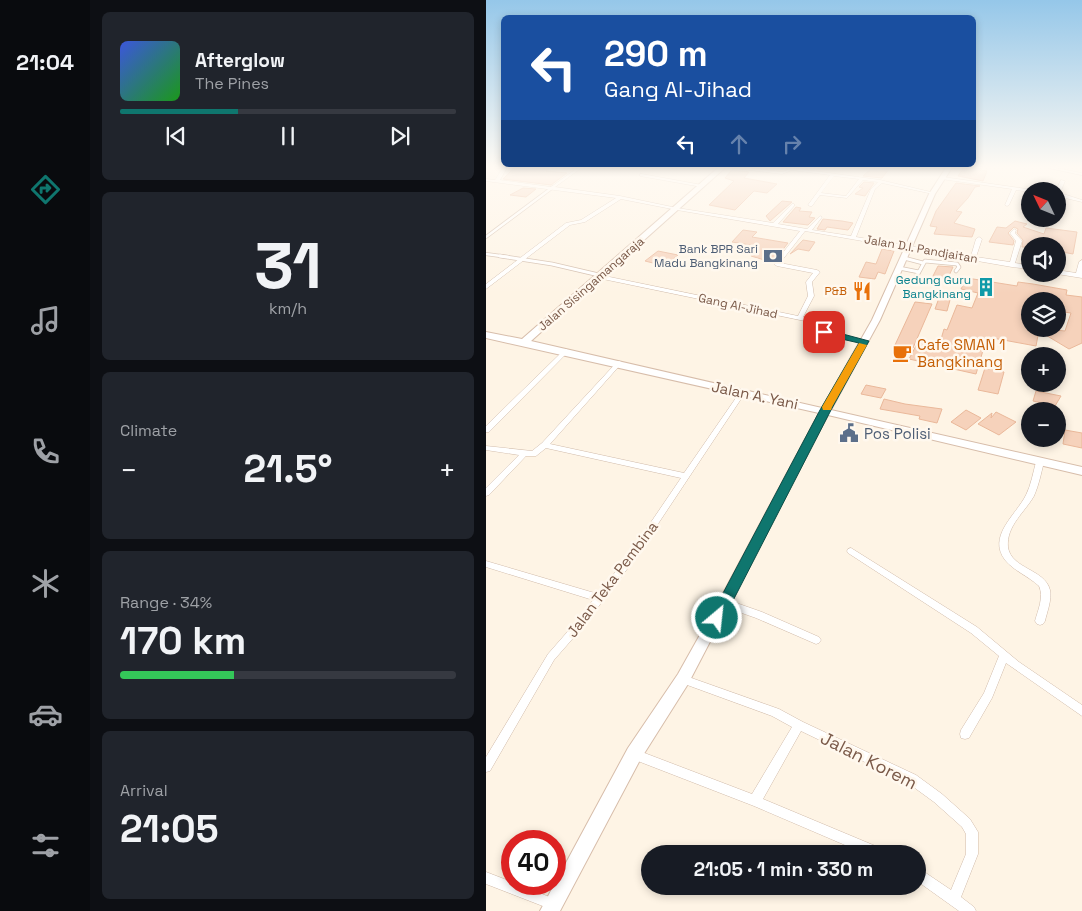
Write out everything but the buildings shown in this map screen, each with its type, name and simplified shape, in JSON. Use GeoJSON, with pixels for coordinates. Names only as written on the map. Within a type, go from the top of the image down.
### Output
{"type":"FeatureCollection","features":[{"type":"Feature","properties":{"kind":"street"},"geometry":{"type":"LineString","coordinates":[[486,286],[568,224],[583,221],[602,209]]}},
{"type":"Feature","properties":{"kind":"street","name":"Jalan D.I. Pandjaitan"},"geometry":{"type":"LineString","coordinates":[[677,209],[854,238],[904,258],[973,258],[1021,266]]}},
{"type":"Feature","properties":{"kind":"street","name":"Jalan Sisingamangaraja"},"geometry":{"type":"LineString","coordinates":[[525,342],[677,209]]}},
{"type":"Feature","properties":{"kind":"street"},"geometry":{"type":"LineString","coordinates":[[775,224],[789,209]]}},
{"type":"Feature","properties":{"kind":"street"},"geometry":{"type":"LineString","coordinates":[[854,238],[865,209]]}},
{"type":"Feature","properties":{"kind":"street"},"geometry":{"type":"LineString","coordinates":[[486,878],[552,908],[634,754],[683,679],[725,603],[864,341],[926,209]]}},
{"type":"Feature","properties":{"kind":"street"},"geometry":{"type":"LineString","coordinates":[[800,318],[811,296],[809,282],[817,272],[777,264],[820,217]]}},
{"type":"Feature","properties":{"kind":"street"},"geometry":{"type":"LineString","coordinates":[[1012,264],[1019,241],[1012,233],[1014,230]]}},
{"type":"Feature","properties":{"kind":"street"},"geometry":{"type":"LineString","coordinates":[[973,258],[979,239]]}},
{"type":"Feature","properties":{"kind":"street"},"geometry":{"type":"LineString","coordinates":[[1066,274],[1080,276],[1082,262]]}},
{"type":"Feature","properties":{"kind":"street","name":"Gang Al-Jihad"},"geometry":{"type":"LineString","coordinates":[[601,276],[827,324],[824,333],[864,341]]}},
{"type":"Feature","properties":{"kind":"street","name":"Jalan A. Yani"},"geometry":{"type":"LineString","coordinates":[[486,335],[566,351],[742,393],[826,410],[1082,471]]}},
{"type":"Feature","properties":{"kind":"street"},"geometry":{"type":"LineString","coordinates":[[486,430],[566,351]]}},
{"type":"Feature","properties":{"kind":"street"},"geometry":{"type":"LineString","coordinates":[[486,448],[533,454],[545,445],[619,363]]}},
{"type":"Feature","properties":{"kind":"street","name":"Jalan Teka Pembina"},"geometry":{"type":"LineString","coordinates":[[486,767],[551,657],[631,558],[742,393]]}},
{"type":"Feature","properties":{"kind":"street"},"geometry":{"type":"LineString","coordinates":[[545,445],[686,476]]}},
{"type":"Feature","properties":{"kind":"street"},"geometry":{"type":"LineString","coordinates":[[486,493],[523,454]]}},
{"type":"Feature","properties":{"kind":"street"},"geometry":{"type":"LineString","coordinates":[[1040,462],[1030,495],[1005,534],[1007,556],[1012,564],[1041,583],[1045,590],[1040,621]]}},
{"type":"Feature","properties":{"kind":"street"},"geometry":{"type":"LineString","coordinates":[[851,551],[974,630],[1004,655],[1082,711]]}},
{"type":"Feature","properties":{"kind":"street"},"geometry":{"type":"LineString","coordinates":[[486,564],[600,598]]}},
{"type":"Feature","properties":{"kind":"street"},"geometry":{"type":"LineString","coordinates":[[725,603],[759,615],[816,640]]}},
{"type":"Feature","properties":{"kind":"street"},"geometry":{"type":"LineString","coordinates":[[965,734],[988,695],[1004,655]]}},
{"type":"Feature","properties":{"kind":"street","name":"Jalan Korem"},"geometry":{"type":"LineString","coordinates":[[683,679],[774,712],[912,779],[938,798],[966,823],[972,832],[972,854],[954,899]]}},
{"type":"Feature","properties":{"kind":"street"},"geometry":{"type":"LineString","coordinates":[[755,801],[799,725]]}},
{"type":"Feature","properties":{"kind":"street"},"geometry":{"type":"LineString","coordinates":[[634,754],[755,801],[860,845]]}},
{"type":"Feature","properties":{"kind":"street"},"geometry":{"type":"LineString","coordinates":[[926,879],[970,911]]}},
{"type":"Feature","properties":{"kind":"lane"},"geometry":{"type":"LineString","coordinates":[[486,238],[526,209]]}},
{"type":"Feature","properties":{"kind":"lane"},"geometry":{"type":"LineString","coordinates":[[486,254],[601,276]]}},
{"type":"Feature","properties":{"kind":"lane"},"geometry":{"type":"LineString","coordinates":[[904,258],[923,263],[931,261],[957,264],[959,267],[956,271]]}},
{"type":"Feature","properties":{"kind":"lane"},"geometry":{"type":"LineString","coordinates":[[904,258],[919,272]]}},
{"type":"Feature","properties":{"kind":"lane"},"geometry":{"type":"LineString","coordinates":[[914,280],[923,263]]}},
{"type":"Feature","properties":{"kind":"slow traffic"},"geometry":{"type":"LineString","coordinates":[[827,407],[862,345]]}},
{"type":"Feature","properties":{"kind":"place","name":"Bank BPR Sari Madu Bangkinang"},"geometry":{"type":"Point","coordinates":[773,256]}},
{"type":"Feature","properties":{"kind":"place","name":"Gedung Guru Bangkinang"},"geometry":{"type":"Point","coordinates":[986,287]}},
{"type":"Feature","properties":{"kind":"place","name":"P&B"},"geometry":{"type":"Point","coordinates":[862,291]}},
{"type":"Feature","properties":{"kind":"place","name":"Cafe SMAN 1 Bangkinang"},"geometry":{"type":"Point","coordinates":[902,353]}},
{"type":"Feature","properties":{"kind":"place","name":"Pos Polisi"},"geometry":{"type":"Point","coordinates":[849,433]}},
{"type":"Feature","properties":{"kind":"route"},"geometry":{"type":"LineString","coordinates":[[717,618],[864,341],[824,332]]}}]}
